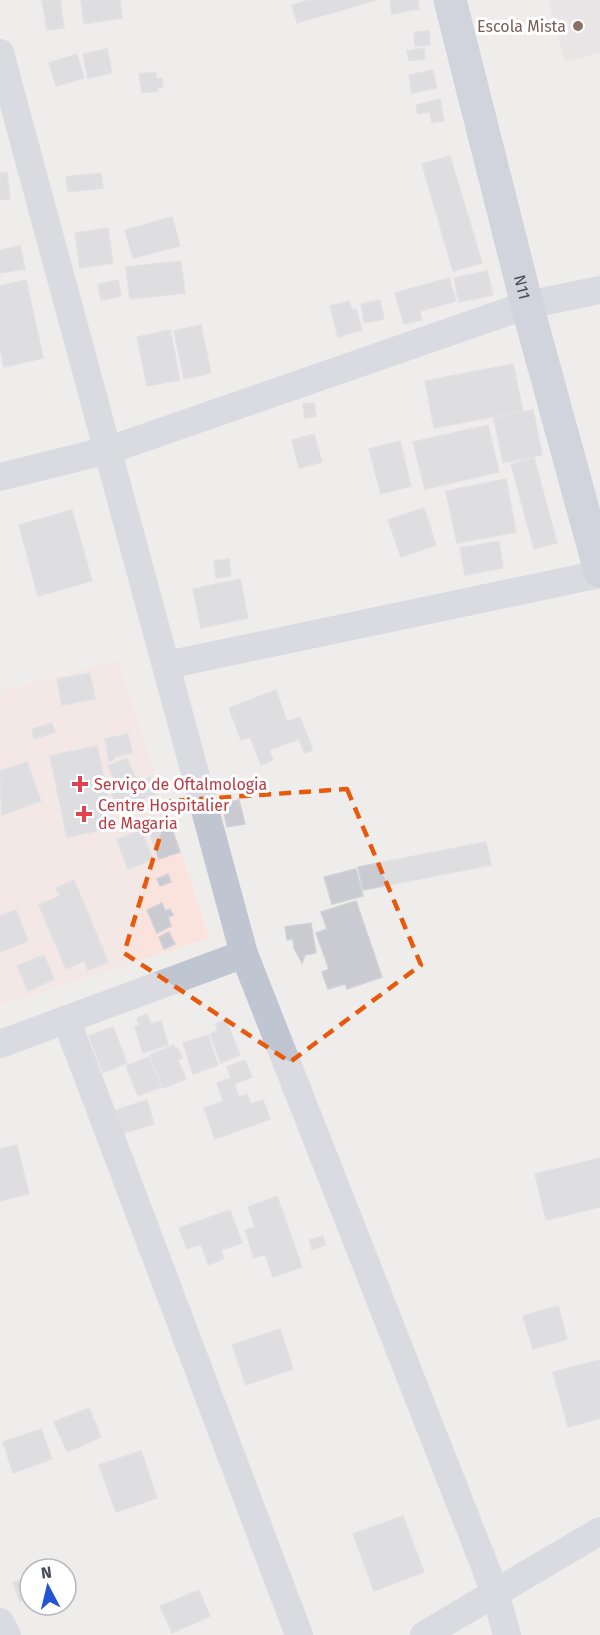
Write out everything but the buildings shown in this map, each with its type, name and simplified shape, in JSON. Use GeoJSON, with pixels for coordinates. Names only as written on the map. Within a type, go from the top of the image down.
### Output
{"type":"FeatureCollection","features":[{"type":"Feature","properties":{"kind":"main road","name":"N11"},"geometry":{"type":"LineString","coordinates":[[450,0],[527,305],[600,573]]}},
{"type":"Feature","properties":{"kind":"street"},"geometry":{"type":"LineString","coordinates":[[0,53],[244,954],[495,1592],[507,1635]]}},
{"type":"Feature","properties":{"kind":"street"},"geometry":{"type":"LineString","coordinates":[[0,477],[109,450],[527,305],[600,290]]}},
{"type":"Feature","properties":{"kind":"street"},"geometry":{"type":"LineString","coordinates":[[167,664],[600,573]]}},
{"type":"Feature","properties":{"kind":"street"},"geometry":{"type":"LineString","coordinates":[[0,1044],[244,954]]}},
{"type":"Feature","properties":{"kind":"street"},"geometry":{"type":"LineString","coordinates":[[66,1019],[299,1635]]}},
{"type":"Feature","properties":{"kind":"street"},"geometry":{"type":"LineString","coordinates":[[424,1635],[600,1531]]}},
{"type":"Feature","properties":{"kind":"street"},"geometry":{"type":"LineString","coordinates":[[0,1622],[7,1635]]}},
{"type":"Feature","properties":{"kind":"highlighted area"},"geometry":{"type":"Polygon","coordinates":[[[347,789],[421,965],[290,1062],[124,953],[171,801],[347,789]]]}},
{"type":"Feature","properties":{"kind":"shaded area","name":"Escola Mista"},"geometry":{"type":"Polygon","coordinates":[[[548,0],[600,0],[600,53],[565,62],[548,0]]]}},
{"type":"Feature","properties":{"kind":"shaded area","name":"Centre Hospitalier de Magaria"},"geometry":{"type":"Polygon","coordinates":[[[119,660],[209,938],[0,1006],[0,691],[119,660]]]}},
{"type":"Feature","properties":{"kind":"place","name":"Escola Mista"},"geometry":{"type":"Point","coordinates":[578,26]}},
{"type":"Feature","properties":{"kind":"place","name":"Serviço de Oftalmologia"},"geometry":{"type":"Point","coordinates":[80,784]}},
{"type":"Feature","properties":{"kind":"place","name":"Centre Hospitalier de Magaria"},"geometry":{"type":"Point","coordinates":[84,814]}}]}
